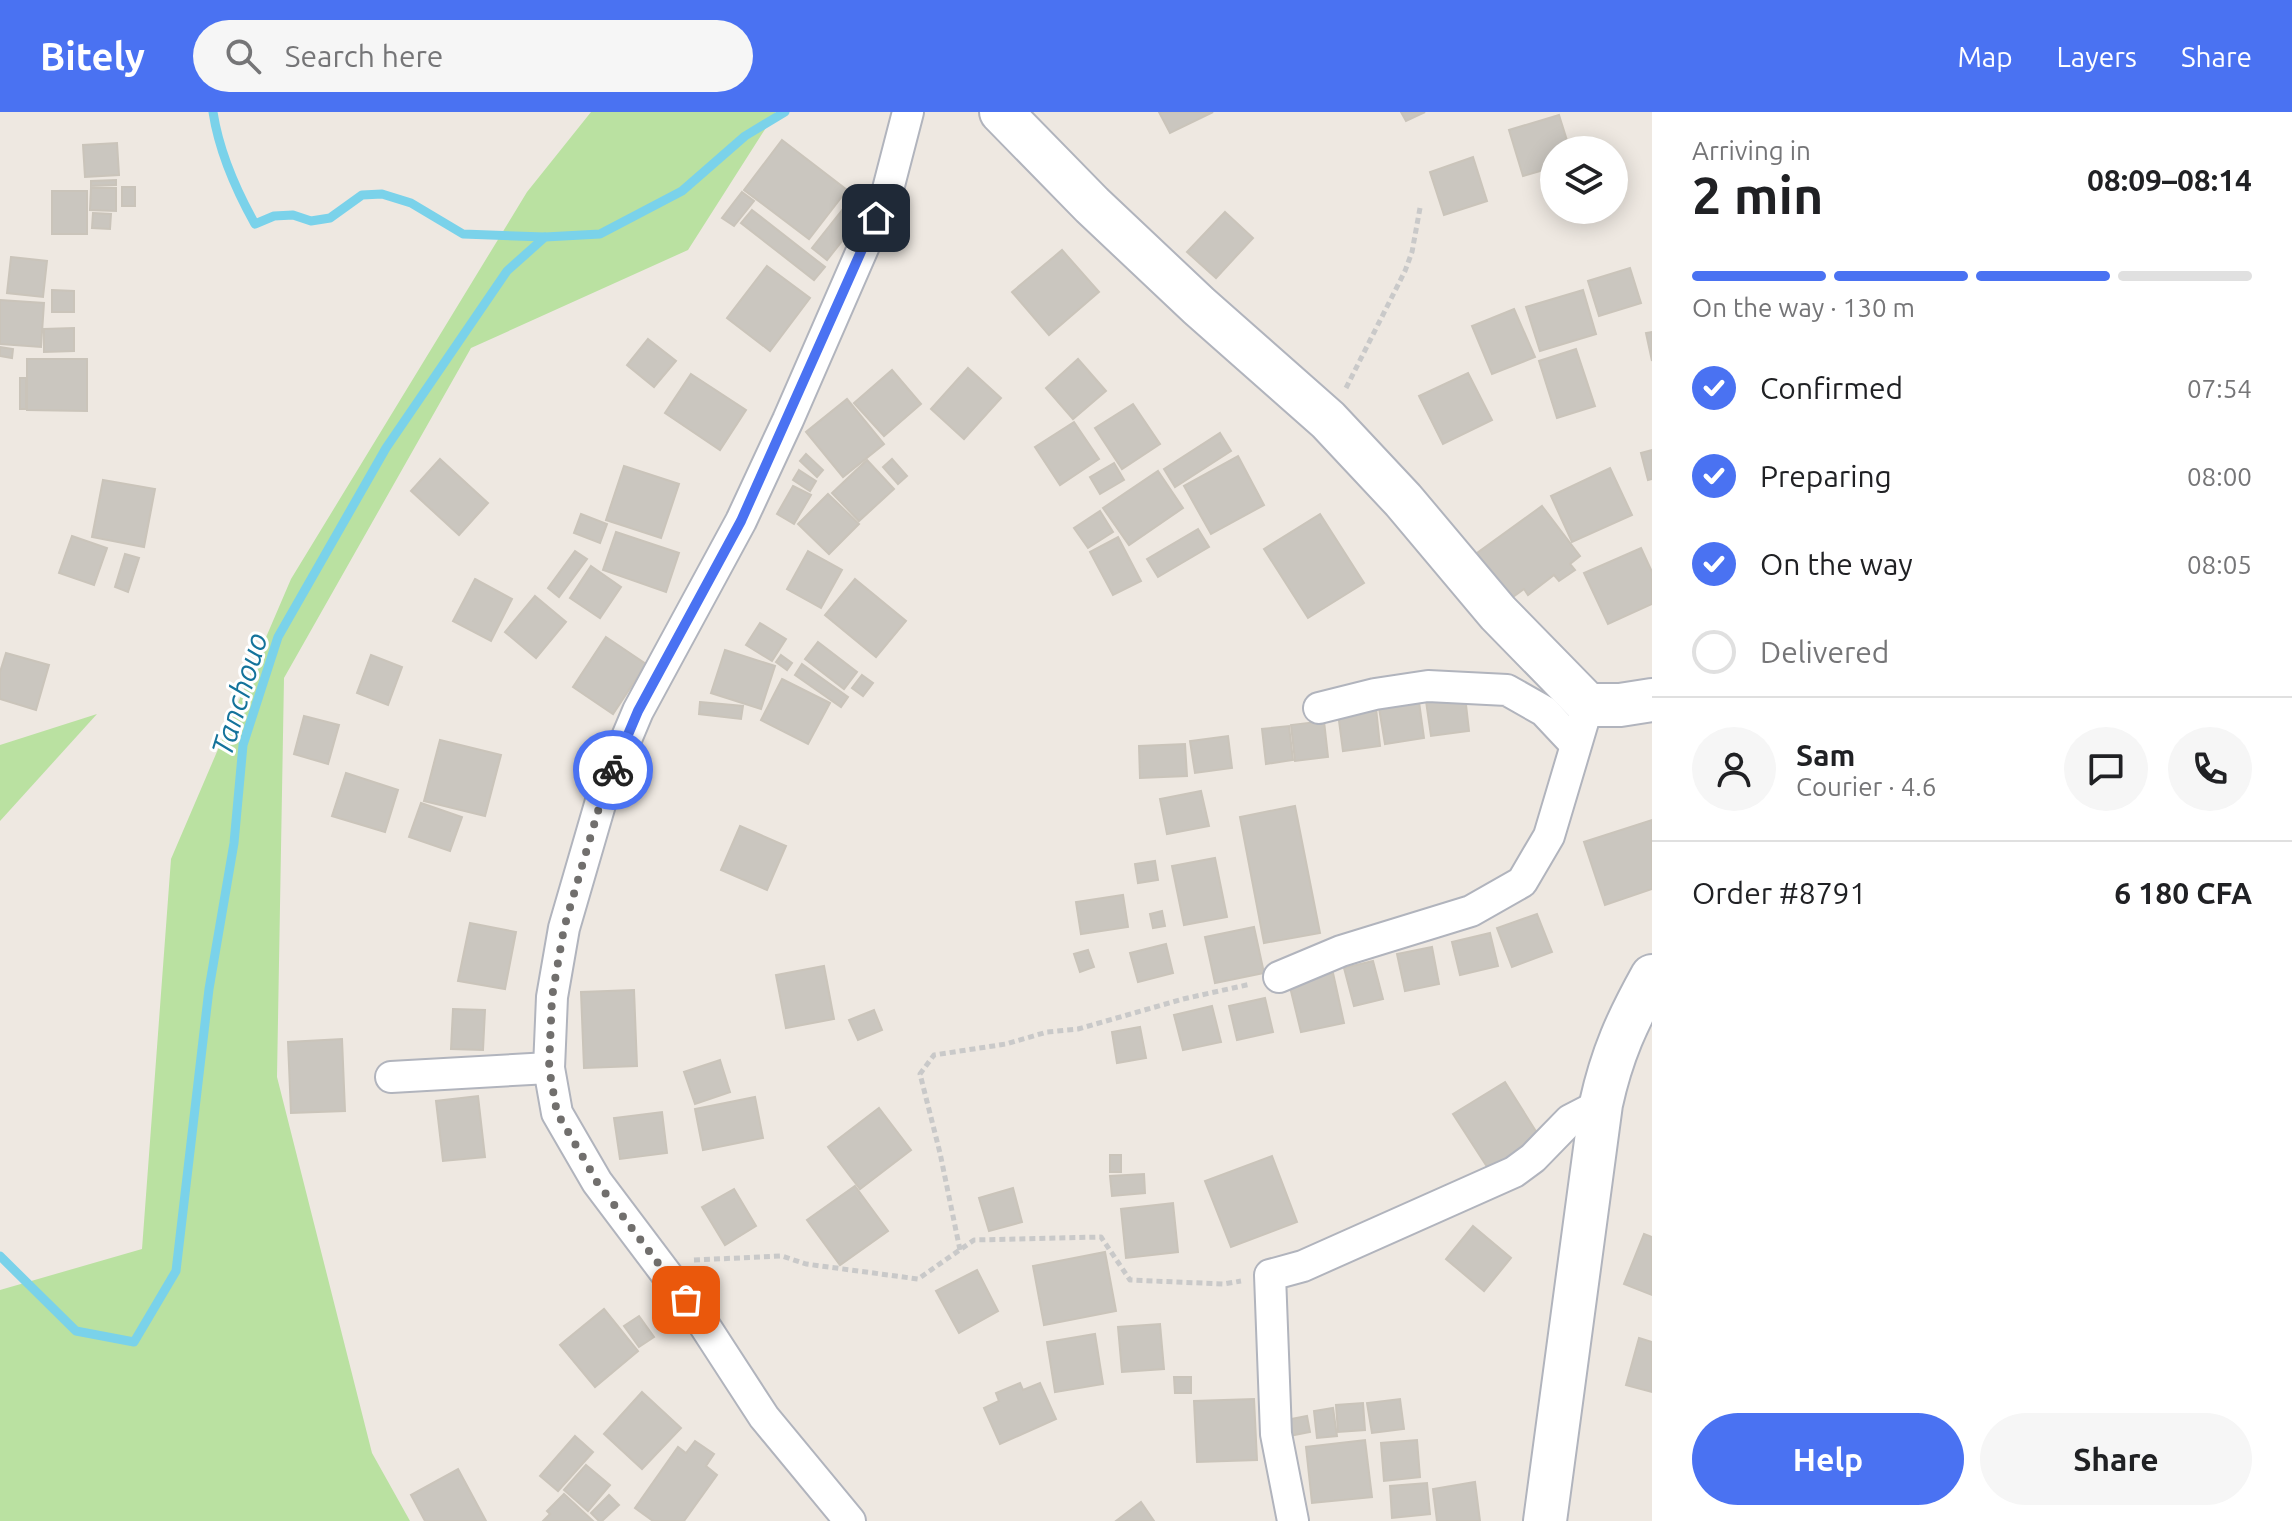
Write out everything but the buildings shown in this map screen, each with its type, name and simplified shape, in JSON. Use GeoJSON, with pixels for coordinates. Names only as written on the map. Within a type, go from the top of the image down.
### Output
{"type":"FeatureCollection","features":[{"type":"Feature","properties":{"kind":"street"},"geometry":{"type":"LineString","coordinates":[[850,1521],[764,1417],[701,1320],[597,1182],[557,1113],[549,1068],[552,997],[564,928],[603,794],[638,711],[741,521],[788,420],[887,193],[908,112]]}},
{"type":"Feature","properties":{"kind":"street"},"geometry":{"type":"LineString","coordinates":[[1001,112],[1092,205],[1199,306],[1328,420],[1403,500],[1498,613],[1582,724]]}},
{"type":"Feature","properties":{"kind":"street"},"geometry":{"type":"LineString","coordinates":[[1319,708],[1375,694],[1428,686],[1507,690],[1544,711],[1582,724],[1620,705],[1652,700]]}},
{"type":"Feature","properties":{"kind":"street"},"geometry":{"type":"LineString","coordinates":[[1279,977],[1341,951],[1471,911],[1522,882],[1549,836],[1582,724]]}},
{"type":"Feature","properties":{"kind":"street"},"geometry":{"type":"LineString","coordinates":[[1553,1513],[1601,1104],[1611,1059],[1628,1019],[1652,976]]}},
{"type":"Feature","properties":{"kind":"street"},"geometry":{"type":"LineString","coordinates":[[391,1077],[549,1068]]}},
{"type":"Feature","properties":{"kind":"street"},"geometry":{"type":"LineString","coordinates":[[1293,1521],[1276,1434],[1270,1275],[1303,1266],[1514,1172],[1533,1158],[1570,1120],[1601,1104]]}},
{"type":"Feature","properties":{"kind":"path"},"geometry":{"type":"LineString","coordinates":[[1328,420],[1405,271],[1412,252],[1420,208]]}},
{"type":"Feature","properties":{"kind":"path"},"geometry":{"type":"LineString","coordinates":[[960,1250],[920,1074],[934,1055],[1006,1044],[1047,1032],[1078,1029],[1183,999],[1279,977]]}},
{"type":"Feature","properties":{"kind":"path"},"geometry":{"type":"LineString","coordinates":[[656,1261],[782,1256],[806,1264],[918,1279],[974,1240],[1101,1237],[1130,1280],[1224,1284],[1270,1275]]}},
{"type":"Feature","properties":{"kind":"green space"},"geometry":{"type":"Polygon","coordinates":[[[591,112],[776,112],[688,250],[471,348],[284,678],[277,1077],[372,1453],[410,1521],[0,1521],[0,1290],[142,1249],[171,859],[291,579],[527,192],[591,112]]]}},
{"type":"Feature","properties":{"kind":"green space"},"geometry":{"type":"Polygon","coordinates":[[[97,714],[0,821],[0,745],[97,714]]]}},
{"type":"Feature","properties":{"kind":"waterway"},"geometry":{"type":"LineString","coordinates":[[213,112],[229,170],[255,224],[274,216],[293,215],[311,221],[330,218],[362,195],[382,194],[411,203],[463,234],[545,237]]}},
{"type":"Feature","properties":{"kind":"waterway","name":"Tanchouo"},"geometry":{"type":"LineString","coordinates":[[0,1256],[76,1331],[134,1342],[176,1271],[209,989],[234,843],[243,745],[278,637],[386,448],[507,271],[545,237],[600,234],[682,191],[745,136],[785,112]]}},
{"type":"Feature","properties":{"kind":"way so far"},"geometry":{"type":"LineString","coordinates":[[613,770],[603,794],[564,928],[552,997],[549,1068],[557,1113],[597,1182],[686,1300]]}},
{"type":"Feature","properties":{"kind":"route"},"geometry":{"type":"LineString","coordinates":[[613,770],[638,711],[741,521],[876,218]]}}]}
